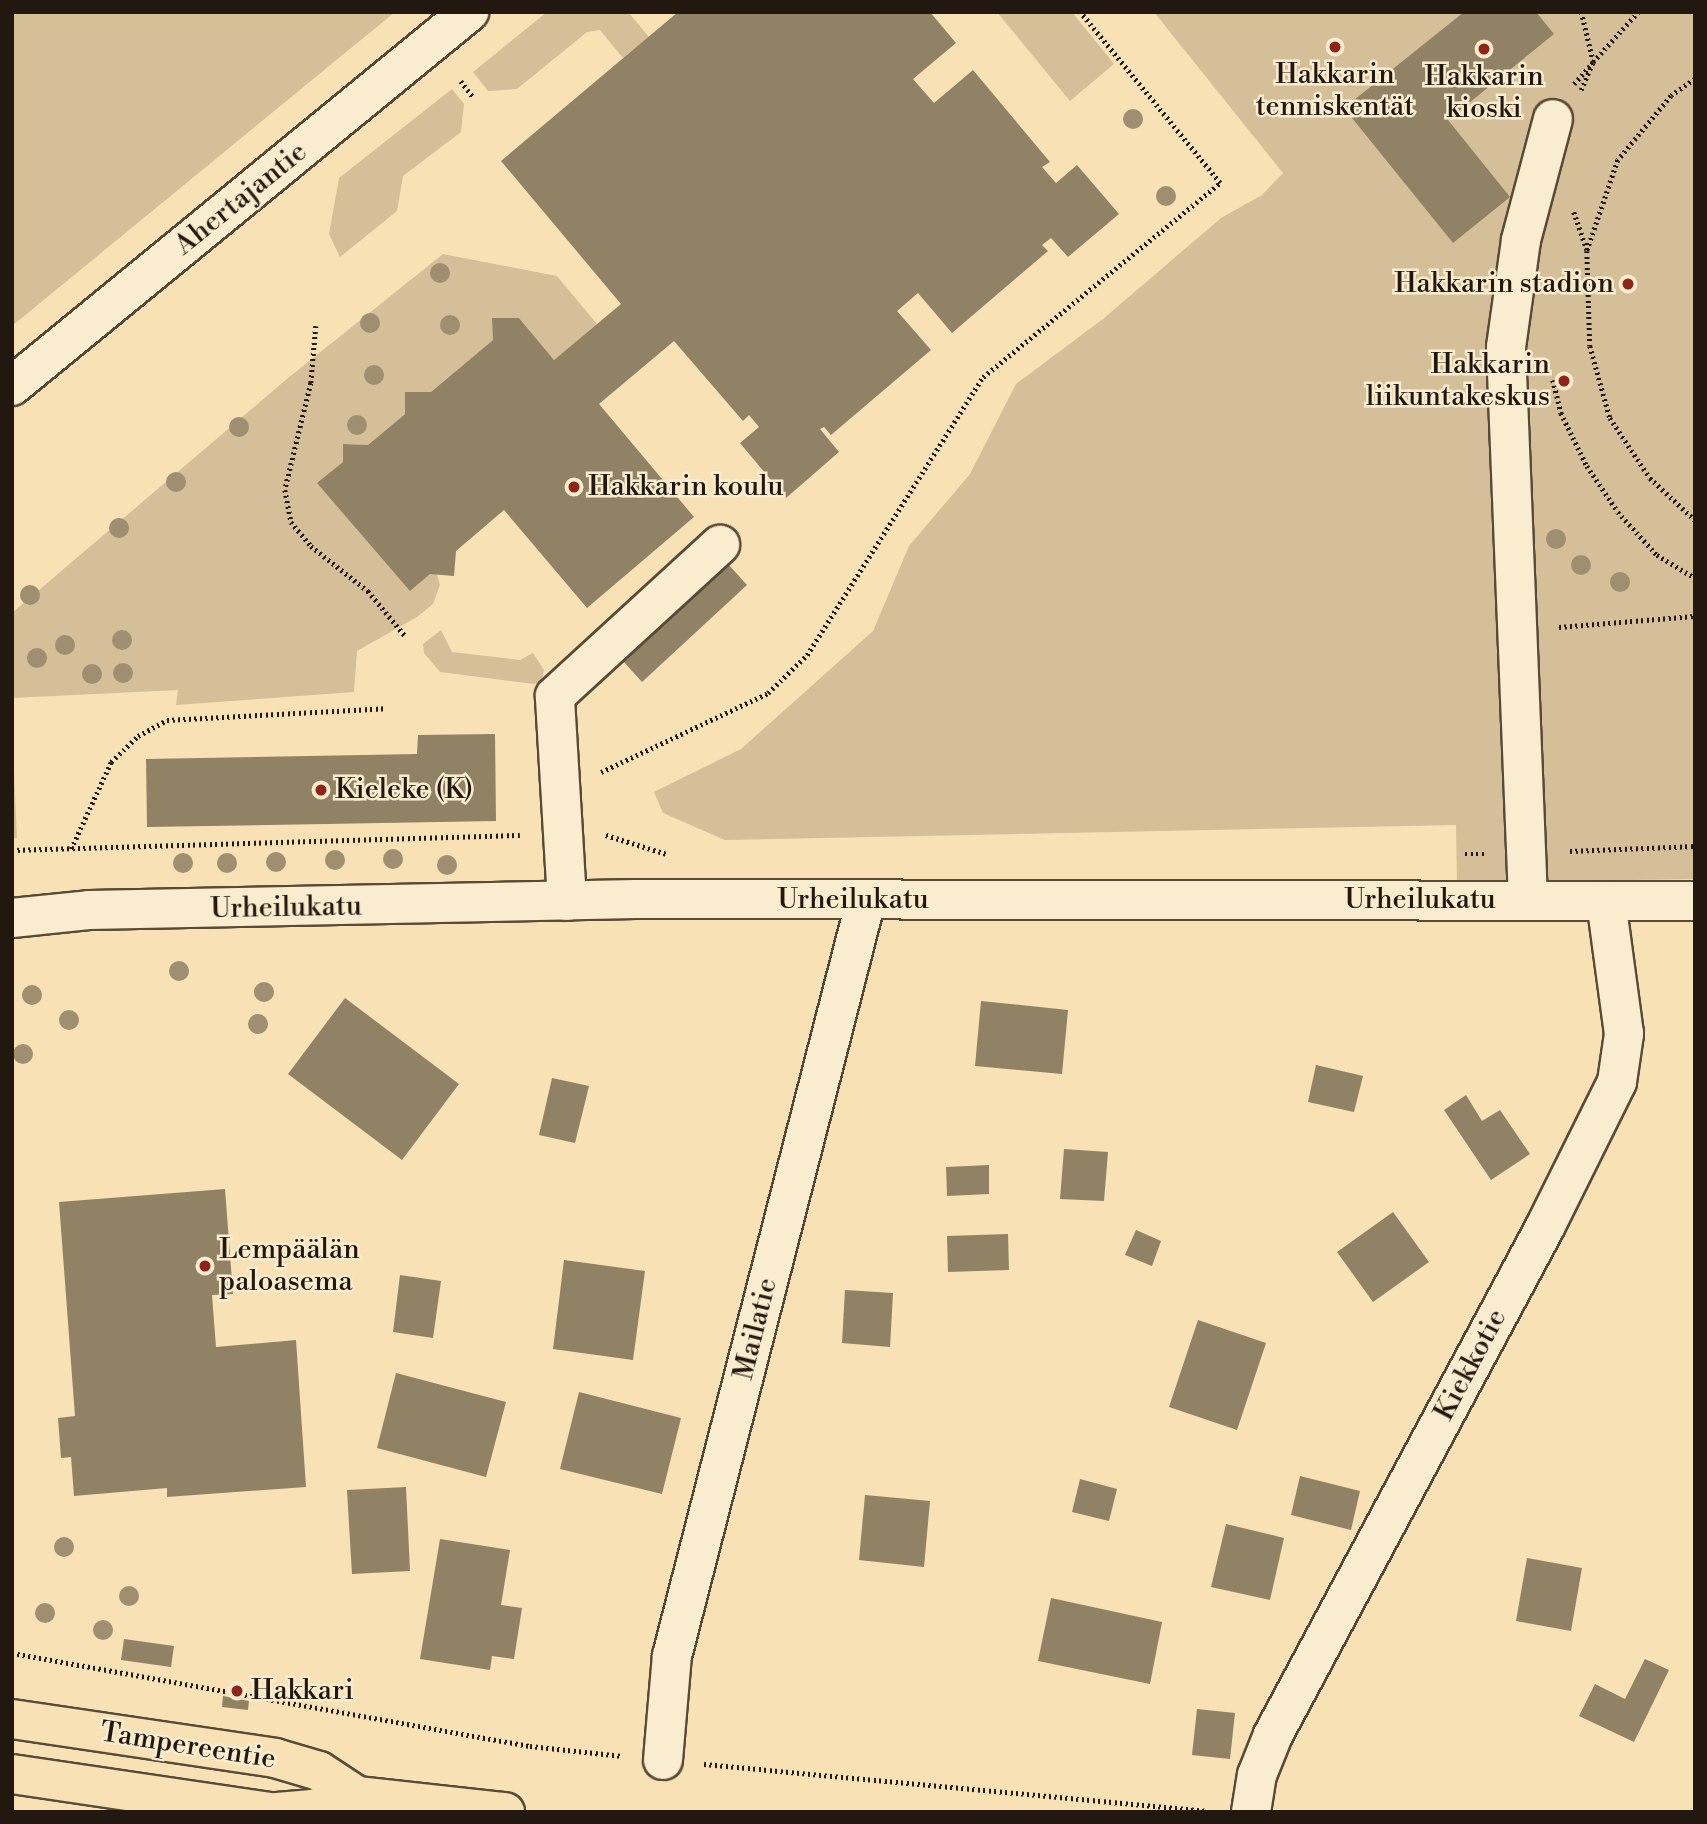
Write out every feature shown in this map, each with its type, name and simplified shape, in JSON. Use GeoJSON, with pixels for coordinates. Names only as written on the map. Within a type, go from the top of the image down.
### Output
{"type":"FeatureCollection","features":[{"type":"Feature","properties":{"kind":"main road","name":"Tampereentie"},"geometry":{"type":"LineString","coordinates":[[12,1718],[275,1758],[319,1771],[356,1796]]}},
{"type":"Feature","properties":{"kind":"main road","name":"Tampereentie"},"geometry":{"type":"LineString","coordinates":[[12,1774],[270,1812]]}},
{"type":"Feature","properties":{"kind":"main road","name":"Tampereentie"},"geometry":{"type":"LineString","coordinates":[[277,1812],[313,1809],[356,1796],[505,1812]]}},
{"type":"Feature","properties":{"kind":"street","name":"Ahertajantie"},"geometry":{"type":"LineString","coordinates":[[12,386],[470,12]]}},
{"type":"Feature","properties":{"kind":"street"},"geometry":{"type":"LineString","coordinates":[[1528,900],[1524,853],[1506,347],[1521,240],[1553,119]]}},
{"type":"Feature","properties":{"kind":"street"},"geometry":{"type":"LineString","coordinates":[[567,901],[555,696],[720,545]]}},
{"type":"Feature","properties":{"kind":"street","name":"Mailatie"},"geometry":{"type":"LineString","coordinates":[[663,1760],[672,1656],[866,900]]}},
{"type":"Feature","properties":{"kind":"street","name":"Urheilukatu"},"geometry":{"type":"LineString","coordinates":[[12,918],[89,909],[567,901],[1695,901]]}},
{"type":"Feature","properties":{"kind":"street","name":"Kiekkotie"},"geometry":{"type":"LineString","coordinates":[[1251,1812],[1257,1775],[1273,1735],[1545,1227],[1617,1082],[1624,1034],[1606,901]]}},
{"type":"Feature","properties":{"kind":"path"},"geometry":{"type":"LineString","coordinates":[[597,774],[768,693],[807,655],[983,377],[1220,183],[1080,12]]}},
{"type":"Feature","properties":{"kind":"path"},"geometry":{"type":"LineString","coordinates":[[1581,12],[1592,62]]}},
{"type":"Feature","properties":{"kind":"path"},"geometry":{"type":"LineString","coordinates":[[1553,119],[1592,62],[1638,12]]}},
{"type":"Feature","properties":{"kind":"path"},"geometry":{"type":"LineString","coordinates":[[1695,79],[1671,96],[1618,160],[1587,251],[1590,346],[1610,418],[1650,478],[1695,520]]}},
{"type":"Feature","properties":{"kind":"path"},"geometry":{"type":"LineString","coordinates":[[461,81],[474,98]]}},
{"type":"Feature","properties":{"kind":"path"},"geometry":{"type":"LineString","coordinates":[[316,326],[311,383],[285,491],[291,522],[311,546],[368,591],[406,637]]}},
{"type":"Feature","properties":{"kind":"path"},"geometry":{"type":"LineString","coordinates":[[1550,368],[1561,414],[1587,466],[1618,512],[1657,555],[1695,578]]}},
{"type":"Feature","properties":{"kind":"path"},"geometry":{"type":"LineString","coordinates":[[1516,631],[1695,617]]}},
{"type":"Feature","properties":{"kind":"path"},"geometry":{"type":"LineString","coordinates":[[71,849],[111,762],[138,736],[167,719],[386,708]]}},
{"type":"Feature","properties":{"kind":"path"},"geometry":{"type":"LineString","coordinates":[[1524,853],[1695,846]]}},
{"type":"Feature","properties":{"kind":"path"},"geometry":{"type":"LineString","coordinates":[[12,1653],[530,1746],[1215,1812]]}},
{"type":"Feature","properties":{"kind":"shaded area"},"geometry":{"type":"Polygon","coordinates":[[[12,12],[395,12],[12,326],[12,12]]]}},
{"type":"Feature","properties":{"kind":"shaded area"},"geometry":{"type":"Polygon","coordinates":[[[547,12],[628,12],[649,37],[623,58],[600,30],[587,32],[517,89],[488,91],[473,72],[547,12]]]}},
{"type":"Feature","properties":{"kind":"shaded area"},"geometry":{"type":"Polygon","coordinates":[[[997,12],[1072,12],[1114,64],[1070,101],[997,12]]]}},
{"type":"Feature","properties":{"kind":"shaded area"},"geometry":{"type":"Polygon","coordinates":[[[1154,12],[1695,12],[1695,879],[1457,883],[1456,825],[725,840],[663,813],[654,792],[741,749],[873,631],[909,546],[970,474],[1016,384],[1103,319],[1221,218],[1262,195],[1283,173],[1154,12]]]}},
{"type":"Feature","properties":{"kind":"shaded area"},"geometry":{"type":"Polygon","coordinates":[[[452,89],[464,104],[461,132],[403,176],[397,211],[340,257],[329,234],[339,178],[452,89]]]}},
{"type":"Feature","properties":{"kind":"shaded area"},"geometry":{"type":"Polygon","coordinates":[[[443,254],[557,276],[597,324],[554,360],[519,318],[493,318],[493,340],[368,445],[343,444],[343,462],[318,483],[430,574],[437,574],[440,585],[433,604],[417,617],[357,651],[354,692],[176,705],[178,690],[12,698],[12,613],[288,378],[443,254]]]}},
{"type":"Feature","properties":{"kind":"shaded area"},"geometry":{"type":"Polygon","coordinates":[[[441,630],[452,652],[520,660],[533,653],[544,670],[542,680],[534,684],[440,672],[424,653],[423,644],[441,630]]]}},
{"type":"Feature","properties":{"kind":"shaded area"},"geometry":{"type":"Polygon","coordinates":[[[12,728],[17,838],[12,838],[12,728]]]}},
{"type":"Feature","properties":{"kind":"building"},"geometry":{"type":"Polygon","coordinates":[[[678,12],[930,12],[956,43],[913,79],[934,103],[973,70],[1050,162],[1042,167],[1056,183],[1077,165],[1119,214],[1068,257],[1051,238],[1042,245],[1048,251],[952,333],[918,293],[897,311],[931,350],[831,435],[824,427],[820,429],[839,452],[786,498],[740,443],[759,427],[749,415],[743,421],[674,341],[599,404],[694,517],[587,608],[504,510],[456,551],[454,576],[430,574],[410,591],[317,483],[343,462],[343,444],[368,445],[405,414],[405,392],[431,392],[493,340],[492,318],[519,318],[554,360],[621,304],[501,161],[678,12]]]}},
{"type":"Feature","properties":{"kind":"building"},"geometry":{"type":"Polygon","coordinates":[[[1464,12],[1536,12],[1554,34],[1448,120],[1510,197],[1453,243],[1344,108],[1464,12]]]}},
{"type":"Feature","properties":{"kind":"building"},"geometry":{"type":"Polygon","coordinates":[[[728,564],[747,585],[642,682],[623,661],[728,564]]]}},
{"type":"Feature","properties":{"kind":"building","name":"Kieleke (K)"},"geometry":{"type":"Polygon","coordinates":[[[495,734],[496,821],[147,827],[146,759],[417,754],[418,735],[495,734]]]}},
{"type":"Feature","properties":{"kind":"building"},"geometry":{"type":"Polygon","coordinates":[[[345,998],[459,1084],[402,1160],[288,1074],[345,998]]]}},
{"type":"Feature","properties":{"kind":"building"},"geometry":{"type":"Polygon","coordinates":[[[981,1001],[1068,1010],[1062,1074],[975,1066],[981,1001]]]}},
{"type":"Feature","properties":{"kind":"building"},"geometry":{"type":"Polygon","coordinates":[[[1316,1065],[1363,1076],[1354,1112],[1308,1102],[1316,1065]]]}},
{"type":"Feature","properties":{"kind":"building"},"geometry":{"type":"Polygon","coordinates":[[[552,1078],[589,1086],[575,1143],[539,1135],[552,1078]]]}},
{"type":"Feature","properties":{"kind":"building"},"geometry":{"type":"Polygon","coordinates":[[[1466,1095],[1482,1121],[1500,1110],[1530,1154],[1491,1180],[1444,1110],[1466,1095]]]}},
{"type":"Feature","properties":{"kind":"building"},"geometry":{"type":"Polygon","coordinates":[[[1064,1149],[1108,1152],[1104,1201],[1060,1199],[1064,1149]]]}},
{"type":"Feature","properties":{"kind":"building"},"geometry":{"type":"Polygon","coordinates":[[[989,1165],[989,1194],[947,1196],[946,1167],[989,1165]]]}},
{"type":"Feature","properties":{"kind":"building"},"geometry":{"type":"Polygon","coordinates":[[[225,1189],[233,1294],[212,1295],[216,1347],[296,1340],[306,1487],[167,1497],[167,1488],[74,1496],[71,1457],[61,1458],[58,1418],[75,1416],[59,1202],[225,1189]]]}},
{"type":"Feature","properties":{"kind":"building"},"geometry":{"type":"Polygon","coordinates":[[[1393,1212],[1429,1262],[1373,1302],[1337,1252],[1393,1212]]]}},
{"type":"Feature","properties":{"kind":"building"},"geometry":{"type":"Polygon","coordinates":[[[1136,1230],[1161,1241],[1152,1266],[1125,1255],[1136,1230]]]}},
{"type":"Feature","properties":{"kind":"building"},"geometry":{"type":"Polygon","coordinates":[[[1008,1234],[1009,1270],[948,1272],[947,1236],[1008,1234]]]}},
{"type":"Feature","properties":{"kind":"building"},"geometry":{"type":"Polygon","coordinates":[[[564,1260],[645,1271],[633,1360],[553,1349],[564,1260]]]}},
{"type":"Feature","properties":{"kind":"building"},"geometry":{"type":"Polygon","coordinates":[[[400,1275],[441,1281],[433,1338],[393,1332],[400,1275]]]}},
{"type":"Feature","properties":{"kind":"building"},"geometry":{"type":"Polygon","coordinates":[[[845,1290],[893,1293],[890,1347],[842,1343],[845,1290]]]}},
{"type":"Feature","properties":{"kind":"building"},"geometry":{"type":"Polygon","coordinates":[[[1198,1320],[1266,1343],[1237,1430],[1169,1407],[1198,1320]]]}},
{"type":"Feature","properties":{"kind":"building"},"geometry":{"type":"Polygon","coordinates":[[[396,1373],[506,1402],[486,1477],[377,1448],[396,1373]]]}},
{"type":"Feature","properties":{"kind":"building"},"geometry":{"type":"Polygon","coordinates":[[[579,1392],[681,1418],[662,1494],[560,1469],[579,1392]]]}},
{"type":"Feature","properties":{"kind":"building"},"geometry":{"type":"Polygon","coordinates":[[[1300,1476],[1360,1491],[1351,1530],[1291,1515],[1300,1476]]]}},
{"type":"Feature","properties":{"kind":"building"},"geometry":{"type":"Polygon","coordinates":[[[1080,1479],[1117,1489],[1109,1521],[1072,1512],[1080,1479]]]}},
{"type":"Feature","properties":{"kind":"building"},"geometry":{"type":"Polygon","coordinates":[[[406,1487],[410,1571],[352,1574],[347,1490],[406,1487]]]}},
{"type":"Feature","properties":{"kind":"building"},"geometry":{"type":"Polygon","coordinates":[[[865,1495],[930,1501],[924,1567],[859,1560],[865,1495]]]}},
{"type":"Feature","properties":{"kind":"building"},"geometry":{"type":"Polygon","coordinates":[[[1226,1524],[1284,1538],[1270,1600],[1211,1587],[1226,1524]]]}},
{"type":"Feature","properties":{"kind":"building"},"geometry":{"type":"Polygon","coordinates":[[[440,1539],[510,1550],[501,1605],[522,1608],[514,1659],[492,1656],[490,1670],[420,1659],[440,1539]]]}},
{"type":"Feature","properties":{"kind":"building"},"geometry":{"type":"Polygon","coordinates":[[[1527,1558],[1582,1568],[1571,1631],[1516,1621],[1527,1558]]]}},
{"type":"Feature","properties":{"kind":"building"},"geometry":{"type":"Polygon","coordinates":[[[1051,1598],[1162,1622],[1150,1684],[1038,1661],[1051,1598]]]}},
{"type":"Feature","properties":{"kind":"building"},"geometry":{"type":"Polygon","coordinates":[[[124,1639],[174,1646],[171,1667],[121,1660],[124,1639]]]}},
{"type":"Feature","properties":{"kind":"building"},"geometry":{"type":"Polygon","coordinates":[[[1645,1659],[1669,1670],[1634,1742],[1579,1716],[1595,1684],[1625,1699],[1645,1659]]]}},
{"type":"Feature","properties":{"kind":"building"},"geometry":{"type":"Polygon","coordinates":[[[223,1696],[249,1701],[248,1710],[222,1707],[223,1696]]]}},
{"type":"Feature","properties":{"kind":"building"},"geometry":{"type":"Polygon","coordinates":[[[1197,1709],[1235,1713],[1230,1759],[1192,1755],[1197,1709]]]}},
{"type":"Feature","properties":{"kind":"place","name":"Hakkarin tenniskentät"},"geometry":{"type":"Point","coordinates":[1335,47]}},
{"type":"Feature","properties":{"kind":"place","name":"Hakkarin kioski"},"geometry":{"type":"Point","coordinates":[1484,49]}},
{"type":"Feature","properties":{"kind":"place","name":"Hakkarin stadion"},"geometry":{"type":"Point","coordinates":[1628,284]}},
{"type":"Feature","properties":{"kind":"place","name":"Hakkarin liikuntakeskus"},"geometry":{"type":"Point","coordinates":[1564,381]}},
{"type":"Feature","properties":{"kind":"place","name":"Hakkarin koulu"},"geometry":{"type":"Point","coordinates":[574,487]}},
{"type":"Feature","properties":{"kind":"place","name":"Kieleke (K)"},"geometry":{"type":"Point","coordinates":[321,790]}},
{"type":"Feature","properties":{"kind":"place","name":"Lempäälän paloasema"},"geometry":{"type":"Point","coordinates":[205,1266]}},
{"type":"Feature","properties":{"kind":"place","name":"Hakkari"},"geometry":{"type":"Point","coordinates":[237,1691]}}]}
